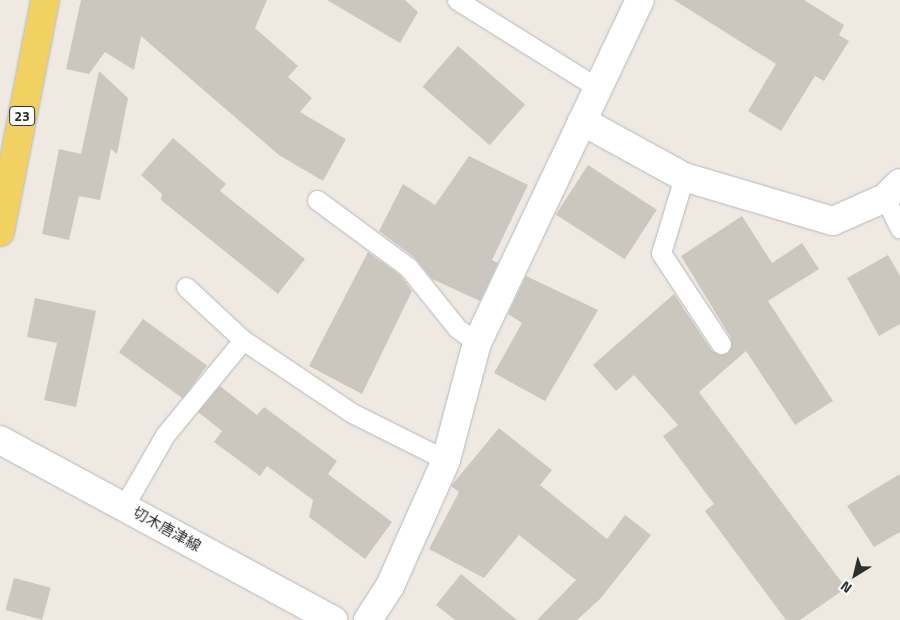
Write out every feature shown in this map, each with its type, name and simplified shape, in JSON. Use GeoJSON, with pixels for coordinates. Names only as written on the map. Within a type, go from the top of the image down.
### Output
{"type":"FeatureCollection","features":[{"type":"Feature","properties":{"kind":"main road","name":"23"},"geometry":{"type":"LineString","coordinates":[[0,232],[45,0]]}},
{"type":"Feature","properties":{"kind":"street"},"geometry":{"type":"LineString","coordinates":[[368,620],[390,586],[446,460],[476,343],[640,0]]}},
{"type":"Feature","properties":{"kind":"street"},"geometry":{"type":"LineString","coordinates":[[582,121],[684,177],[833,221],[892,191]]}},
{"type":"Feature","properties":{"kind":"street","name":"切木唐津線"},"geometry":{"type":"LineString","coordinates":[[0,440],[334,620]]}},
{"type":"Feature","properties":{"kind":"lane"},"geometry":{"type":"LineString","coordinates":[[457,0],[598,88]]}},
{"type":"Feature","properties":{"kind":"lane"},"geometry":{"type":"LineString","coordinates":[[684,177],[661,253],[721,344]]}},
{"type":"Feature","properties":{"kind":"lane"},"geometry":{"type":"LineString","coordinates":[[892,191],[900,229]]}},
{"type":"Feature","properties":{"kind":"lane"},"geometry":{"type":"LineString","coordinates":[[317,200],[408,267],[457,328],[476,343]]}},
{"type":"Feature","properties":{"kind":"lane"},"geometry":{"type":"LineString","coordinates":[[186,288],[243,340],[352,413],[446,460]]}},
{"type":"Feature","properties":{"kind":"lane"},"geometry":{"type":"LineString","coordinates":[[124,506],[165,435],[243,340]]}},
{"type":"Feature","properties":{"kind":"building"},"geometry":{"type":"Polygon","coordinates":[[[81,0],[267,0],[255,28],[298,66],[288,77],[312,98],[300,112],[346,139],[323,181],[279,155],[141,36],[134,70],[105,52],[89,74],[66,69],[81,0]]]}},
{"type":"Feature","properties":{"kind":"building"},"geometry":{"type":"Polygon","coordinates":[[[327,0],[405,0],[418,12],[400,43],[327,0]]]}},
{"type":"Feature","properties":{"kind":"building"},"geometry":{"type":"Polygon","coordinates":[[[674,0],[804,0],[844,25],[839,35],[849,41],[824,81],[815,76],[781,131],[748,111],[776,64],[674,0]]]}},
{"type":"Feature","properties":{"kind":"building"},"geometry":{"type":"Polygon","coordinates":[[[458,46],[525,104],[490,145],[423,87],[458,46]]]}},
{"type":"Feature","properties":{"kind":"building"},"geometry":{"type":"Polygon","coordinates":[[[99,71],[128,98],[117,154],[111,149],[100,200],[79,196],[69,240],[42,234],[59,149],[81,154],[99,71]]]}},
{"type":"Feature","properties":{"kind":"building"},"geometry":{"type":"Polygon","coordinates":[[[173,138],[226,184],[220,191],[305,259],[278,294],[161,200],[162,194],[141,175],[173,138]]]}},
{"type":"Feature","properties":{"kind":"building"},"geometry":{"type":"Polygon","coordinates":[[[469,156],[528,185],[492,260],[498,263],[480,301],[432,279],[415,258],[379,231],[403,184],[435,205],[469,156]]]}},
{"type":"Feature","properties":{"kind":"building"},"geometry":{"type":"Polygon","coordinates":[[[588,165],[657,210],[625,259],[556,214],[588,165]]]}},
{"type":"Feature","properties":{"kind":"building"},"geometry":{"type":"Polygon","coordinates":[[[742,216],[772,263],[802,243],[819,269],[768,301],[833,401],[795,425],[746,351],[699,392],[846,588],[800,620],[786,620],[705,511],[714,504],[663,436],[678,425],[634,375],[616,391],[593,365],[674,294],[712,351],[721,355],[728,353],[731,338],[681,256],[742,216]]]}},
{"type":"Feature","properties":{"kind":"building"},"geometry":{"type":"Polygon","coordinates":[[[368,252],[400,275],[412,291],[362,394],[309,366],[368,252]]]}},
{"type":"Feature","properties":{"kind":"building"},"geometry":{"type":"Polygon","coordinates":[[[888,255],[900,276],[900,324],[879,336],[847,278],[888,255]]]}},
{"type":"Feature","properties":{"kind":"building"},"geometry":{"type":"Polygon","coordinates":[[[526,276],[598,310],[545,401],[494,373],[522,323],[508,314],[526,276]]]}},
{"type":"Feature","properties":{"kind":"building"},"geometry":{"type":"Polygon","coordinates":[[[35,298],[96,311],[76,407],[44,400],[57,343],[27,337],[35,298]]]}},
{"type":"Feature","properties":{"kind":"building"},"geometry":{"type":"Polygon","coordinates":[[[143,319],[207,365],[183,399],[119,352],[143,319]]]}},
{"type":"Feature","properties":{"kind":"building"},"geometry":{"type":"Polygon","coordinates":[[[220,386],[257,415],[264,407],[337,461],[328,474],[392,522],[365,559],[309,517],[313,500],[267,466],[260,476],[214,442],[222,431],[198,412],[220,386]]]}},
{"type":"Feature","properties":{"kind":"building"},"geometry":{"type":"Polygon","coordinates":[[[499,428],[552,470],[540,485],[607,539],[625,515],[651,535],[600,599],[577,620],[537,620],[576,580],[519,535],[484,578],[429,549],[459,492],[451,486],[499,428]]]}},
{"type":"Feature","properties":{"kind":"building"},"geometry":{"type":"Polygon","coordinates":[[[900,474],[900,532],[874,547],[847,506],[900,474]]]}},
{"type":"Feature","properties":{"kind":"building"},"geometry":{"type":"Polygon","coordinates":[[[461,574],[517,620],[455,620],[436,605],[461,574]]]}},
{"type":"Feature","properties":{"kind":"building"},"geometry":{"type":"Polygon","coordinates":[[[14,578],[51,588],[42,620],[5,610],[14,578]]]}}]}
